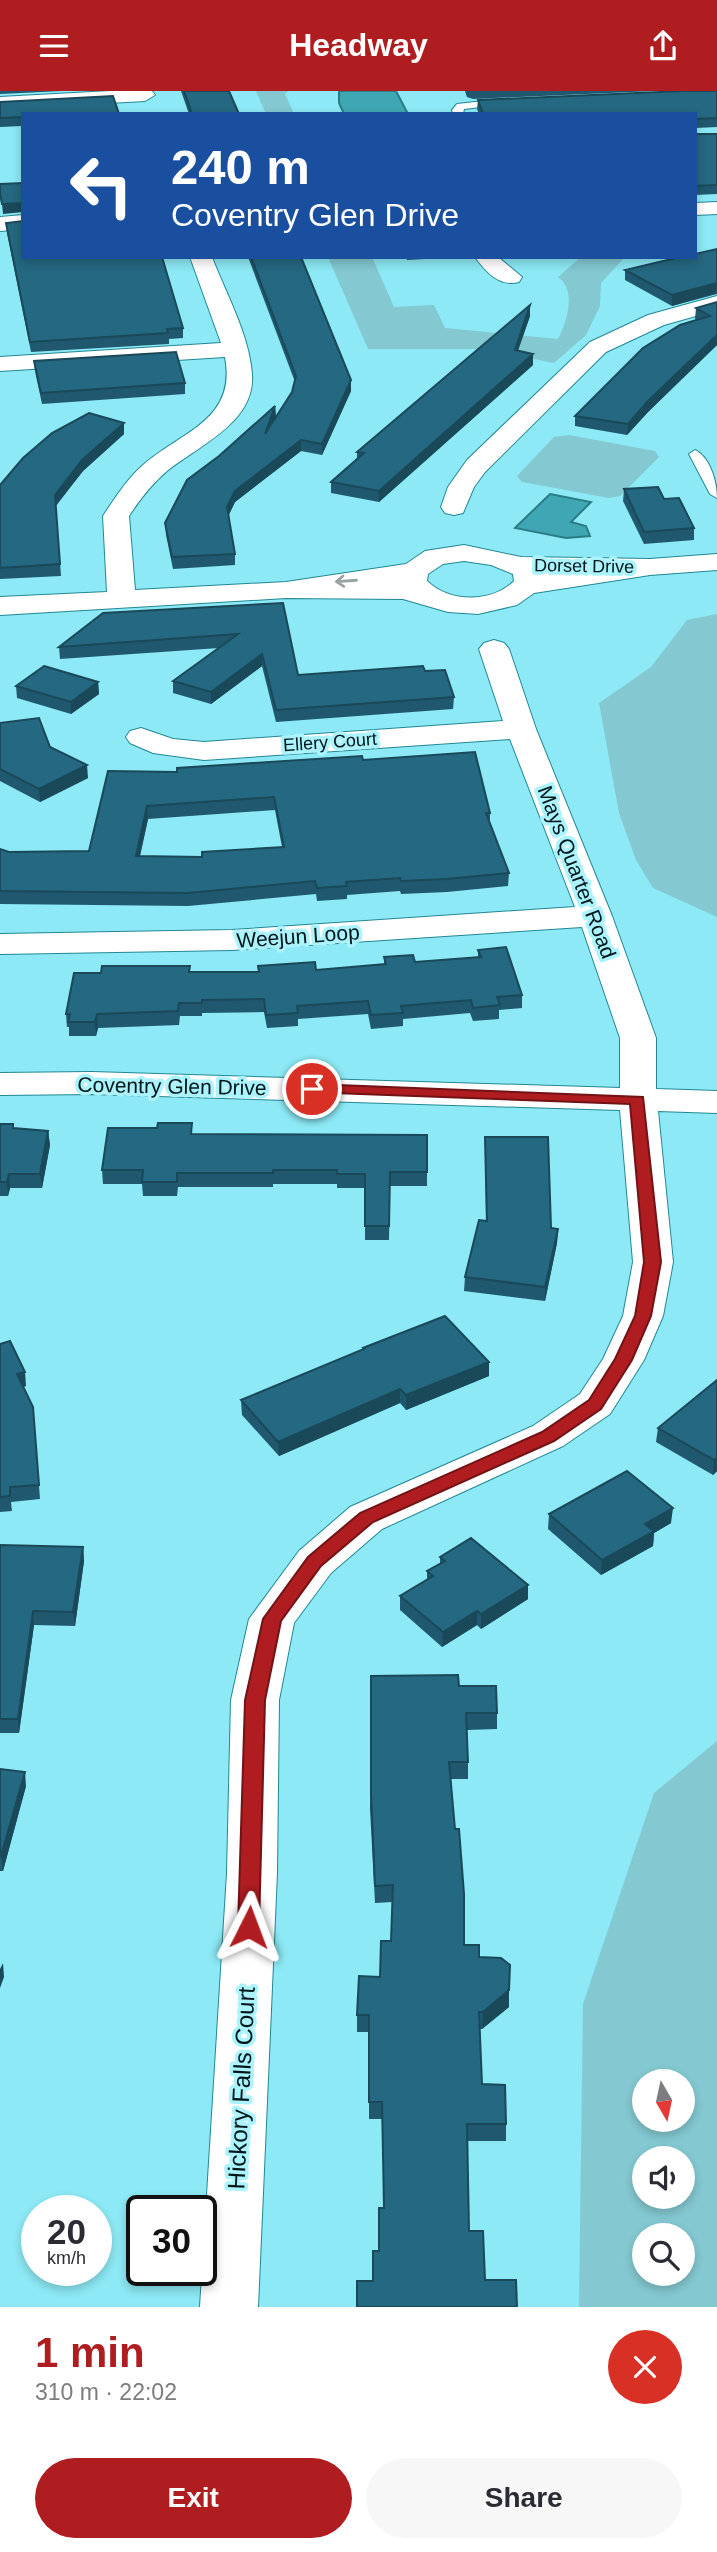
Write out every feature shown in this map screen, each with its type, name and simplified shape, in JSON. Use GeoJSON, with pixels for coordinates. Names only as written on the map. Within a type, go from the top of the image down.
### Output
{"type":"FeatureCollection","features":[{"type":"Feature","properties":{"kind":"street"},"geometry":{"type":"LineString","coordinates":[[0,103],[147,100]]}},
{"type":"Feature","properties":{"kind":"street"},"geometry":{"type":"LineString","coordinates":[[697,209],[717,208]]}},
{"type":"Feature","properties":{"kind":"street"},"geometry":{"type":"LineString","coordinates":[[0,224],[21,222]]}},
{"type":"Feature","properties":{"kind":"street"},"geometry":{"type":"LineString","coordinates":[[121,598],[116,516],[150,472],[212,426],[231,406],[240,386],[239,366],[202,259]]}},
{"type":"Feature","properties":{"kind":"street"},"geometry":{"type":"LineString","coordinates":[[488,259],[498,271],[511,277]]}},
{"type":"Feature","properties":{"kind":"street"},"geometry":{"type":"LineString","coordinates":[[431,581],[442,548],[441,520],[454,507],[461,487],[476,466],[598,347],[653,320],[717,303]]}},
{"type":"Feature","properties":{"kind":"street"},"geometry":{"type":"LineString","coordinates":[[0,364],[233,349]]}},
{"type":"Feature","properties":{"kind":"street"},"geometry":{"type":"LineString","coordinates":[[454,507],[467,520],[470,544],[480,553],[508,559],[516,583]]}},
{"type":"Feature","properties":{"kind":"street"},"geometry":{"type":"LineString","coordinates":[[0,606],[286,590],[403,591],[431,581],[480,553]]}},
{"type":"Feature","properties":{"kind":"street","name":"Dorset Drive"},"geometry":{"type":"LineString","coordinates":[[516,583],[717,562]]}},
{"type":"Feature","properties":{"kind":"street"},"geometry":{"type":"LineString","coordinates":[[431,581],[468,604],[516,583]]}},
{"type":"Feature","properties":{"kind":"street","name":"Mays Quarter Road"},"geometry":{"type":"LineString","coordinates":[[431,581],[463,611],[478,635],[494,649],[521,729],[595,916],[638,1038],[638,1100]]}},
{"type":"Feature","properties":{"kind":"street"},"geometry":{"type":"LineString","coordinates":[[494,649],[503,634],[501,605],[516,583]]}},
{"type":"Feature","properties":{"kind":"street","name":"Ellery Court"},"geometry":{"type":"LineString","coordinates":[[141,737],[158,746],[177,751],[204,751],[521,729]]}},
{"type":"Feature","properties":{"kind":"street","name":"Weejun Loop"},"geometry":{"type":"LineString","coordinates":[[0,944],[232,940],[595,916]]}},
{"type":"Feature","properties":{"kind":"street","name":"Coventry Glen Drive"},"geometry":{"type":"LineString","coordinates":[[0,1084],[92,1083],[717,1102]]}},
{"type":"Feature","properties":{"kind":"street","name":"Hickory Falls Court"},"geometry":{"type":"LineString","coordinates":[[229,2307],[252,1873],[255,1700],[272,1619],[315,1562],[366,1518],[548,1437],[595,1404],[623,1360],[643,1316],[653,1262],[638,1100]]}},
{"type":"Feature","properties":{"kind":"lane"},"geometry":{"type":"LineString","coordinates":[[458,112],[461,106],[512,101]]}},
{"type":"Feature","properties":{"kind":"lane"},"geometry":{"type":"LineString","coordinates":[[695,454],[717,494]]}},
{"type":"Feature","properties":{"kind":"shaded area"},"geometry":{"type":"Polygon","coordinates":[[[256,91],[288,91],[285,94],[293,112],[265,112],[256,91]]]}},
{"type":"Feature","properties":{"kind":"shaded area"},"geometry":{"type":"Polygon","coordinates":[[[339,91],[396,91],[407,112],[343,112],[339,103],[339,91]]]}},
{"type":"Feature","properties":{"kind":"shaded area"},"geometry":{"type":"Polygon","coordinates":[[[329,259],[373,259],[394,307],[434,305],[445,328],[558,339],[567,315],[569,298],[564,283],[558,277],[579,259],[623,259],[601,283],[600,306],[586,335],[554,363],[484,349],[368,349],[329,259]]]}},
{"type":"Feature","properties":{"kind":"shaded area"},"geometry":{"type":"Polygon","coordinates":[[[569,435],[655,451],[659,457],[620,496],[609,498],[522,482],[517,476],[554,437],[569,435]]]}},
{"type":"Feature","properties":{"kind":"shaded area"},"geometry":{"type":"Polygon","coordinates":[[[550,494],[591,502],[571,522],[586,526],[590,536],[566,538],[515,528],[550,494]]]}},
{"type":"Feature","properties":{"kind":"shaded area"},"geometry":{"type":"Polygon","coordinates":[[[717,614],[717,917],[653,888],[636,860],[619,813],[599,703],[651,667],[687,620],[717,614]]]}},
{"type":"Feature","properties":{"kind":"shaded area"},"geometry":{"type":"Polygon","coordinates":[[[717,1741],[717,2307],[579,2307],[583,2004],[654,1793],[717,1741]]]}},
{"type":"Feature","properties":{"kind":"building"},"geometry":{"type":"Polygon","coordinates":[[[184,91],[229,91],[238,112],[191,112],[184,91]]]}},
{"type":"Feature","properties":{"kind":"building"},"geometry":{"type":"Polygon","coordinates":[[[717,91],[717,118],[697,119],[697,112],[482,112],[478,100],[717,91]]]}},
{"type":"Feature","properties":{"kind":"building"},"geometry":{"type":"Polygon","coordinates":[[[113,96],[118,112],[21,112],[21,117],[0,118],[0,102],[113,96]]]}},
{"type":"Feature","properties":{"kind":"building"},"geometry":{"type":"Polygon","coordinates":[[[697,134],[717,134],[717,185],[697,186],[697,134]]]}},
{"type":"Feature","properties":{"kind":"building"},"geometry":{"type":"Polygon","coordinates":[[[21,183],[21,203],[2,204],[0,184],[21,183]]]}},
{"type":"Feature","properties":{"kind":"building"},"geometry":{"type":"Polygon","coordinates":[[[21,221],[21,259],[163,259],[183,328],[167,329],[168,333],[30,342],[6,223],[21,221]]]}},
{"type":"Feature","properties":{"kind":"building"},"geometry":{"type":"Polygon","coordinates":[[[717,249],[717,283],[672,295],[625,270],[672,259],[697,259],[697,254],[717,249]]]}},
{"type":"Feature","properties":{"kind":"building"},"geometry":{"type":"Polygon","coordinates":[[[252,259],[302,259],[351,380],[322,444],[301,440],[235,491],[227,507],[235,554],[172,557],[165,523],[187,480],[219,456],[275,406],[265,434],[292,392],[296,376],[252,259]]]}},
{"type":"Feature","properties":{"kind":"building"},"geometry":{"type":"Polygon","coordinates":[[[717,302],[717,335],[648,401],[628,424],[575,416],[643,348],[680,325],[710,316],[696,308],[717,302]]]}},
{"type":"Feature","properties":{"kind":"building"},"geometry":{"type":"Polygon","coordinates":[[[530,305],[515,350],[533,354],[379,491],[331,482],[364,453],[357,452],[530,305]]]}},
{"type":"Feature","properties":{"kind":"building"},"geometry":{"type":"Polygon","coordinates":[[[176,352],[185,383],[41,393],[34,361],[176,352]]]}},
{"type":"Feature","properties":{"kind":"building"},"geometry":{"type":"Polygon","coordinates":[[[89,413],[124,423],[82,460],[55,495],[60,564],[0,568],[0,485],[23,458],[52,433],[89,413]]]}},
{"type":"Feature","properties":{"kind":"building"},"geometry":{"type":"Polygon","coordinates":[[[658,487],[664,499],[679,498],[694,528],[644,532],[624,489],[658,487]]]}},
{"type":"Feature","properties":{"kind":"building"},"geometry":{"type":"Polygon","coordinates":[[[283,603],[298,675],[423,666],[425,671],[445,670],[454,697],[276,710],[262,654],[211,692],[173,681],[238,634],[59,647],[103,613],[283,603]]]}},
{"type":"Feature","properties":{"kind":"building"},"geometry":{"type":"Polygon","coordinates":[[[44,666],[98,682],[71,702],[16,686],[44,666]]]}},
{"type":"Feature","properties":{"kind":"building"},"geometry":{"type":"Polygon","coordinates":[[[39,718],[50,747],[87,765],[39,789],[0,769],[0,723],[39,718]]]}},
{"type":"Feature","properties":{"kind":"building"},"geometry":{"type":"Polygon","coordinates":[[[475,752],[490,813],[486,813],[509,873],[447,879],[401,881],[400,878],[346,882],[347,886],[317,888],[315,881],[188,893],[0,891],[0,849],[9,852],[89,851],[108,771],[177,772],[177,768],[362,756],[363,760],[475,752]],[[274,797],[147,806],[136,856],[202,857],[202,852],[284,847],[274,797]]]}},
{"type":"Feature","properties":{"kind":"building"},"geometry":{"type":"Polygon","coordinates":[[[506,947],[522,995],[497,997],[500,1005],[473,1008],[471,1000],[401,1006],[403,1013],[371,1015],[368,1001],[297,1006],[298,1013],[266,1015],[264,999],[202,1000],[202,1003],[179,1003],[178,1011],[97,1014],[95,1022],[68,1022],[70,1014],[66,1014],[74,973],[101,973],[102,966],[190,966],[189,972],[259,972],[258,966],[315,962],[316,970],[386,964],[384,957],[413,955],[415,962],[481,957],[478,950],[506,947]]]}},
{"type":"Feature","properties":{"kind":"building"},"geometry":{"type":"Polygon","coordinates":[[[158,1123],[192,1123],[191,1134],[427,1135],[427,1172],[390,1172],[389,1226],[365,1226],[365,1174],[337,1174],[337,1170],[177,1173],[177,1182],[142,1182],[143,1170],[102,1170],[108,1128],[157,1128],[158,1123]]]}},
{"type":"Feature","properties":{"kind":"building"},"geometry":{"type":"Polygon","coordinates":[[[0,1124],[48,1131],[40,1174],[9,1174],[7,1182],[0,1182],[0,1124]]]}},
{"type":"Feature","properties":{"kind":"building"},"geometry":{"type":"Polygon","coordinates":[[[485,1137],[548,1137],[551,1228],[558,1229],[545,1287],[465,1277],[479,1220],[487,1221],[485,1137]]]}},
{"type":"Feature","properties":{"kind":"building"},"geometry":{"type":"Polygon","coordinates":[[[445,1316],[489,1362],[406,1395],[400,1389],[278,1442],[241,1400],[363,1348],[445,1316]]]}},
{"type":"Feature","properties":{"kind":"building"},"geometry":{"type":"Polygon","coordinates":[[[10,1341],[25,1372],[17,1374],[33,1407],[39,1485],[10,1487],[10,1496],[0,1497],[0,1344],[10,1341]]]}},
{"type":"Feature","properties":{"kind":"building"},"geometry":{"type":"Polygon","coordinates":[[[717,1380],[717,1458],[714,1460],[658,1428],[717,1380]]]}},
{"type":"Feature","properties":{"kind":"building"},"geometry":{"type":"Polygon","coordinates":[[[627,1471],[673,1508],[645,1524],[654,1531],[602,1560],[549,1514],[627,1471]]]}},
{"type":"Feature","properties":{"kind":"building"},"geometry":{"type":"Polygon","coordinates":[[[471,1538],[528,1585],[481,1614],[477,1611],[443,1632],[400,1596],[433,1576],[427,1571],[445,1561],[440,1557],[471,1538]]]}},
{"type":"Feature","properties":{"kind":"building"},"geometry":{"type":"Polygon","coordinates":[[[0,1545],[83,1547],[73,1612],[33,1611],[18,1719],[0,1719],[0,1545]]]}},
{"type":"Feature","properties":{"kind":"building"},"geometry":{"type":"Polygon","coordinates":[[[458,1675],[459,1686],[496,1686],[497,1713],[466,1713],[468,1762],[449,1762],[455,1829],[459,1829],[464,1894],[464,1945],[479,1945],[479,1957],[501,1958],[510,1965],[509,1990],[483,2012],[479,2012],[482,2084],[505,2085],[506,2124],[467,2124],[469,2231],[483,2231],[485,2280],[516,2280],[517,2307],[357,2307],[357,2281],[373,2281],[373,2251],[379,2251],[379,2208],[384,2208],[382,2102],[369,2102],[369,2015],[357,2015],[359,1976],[380,1977],[381,1941],[391,1941],[393,1885],[375,1886],[371,1792],[371,1676],[458,1675]]]}},
{"type":"Feature","properties":{"kind":"building"},"geometry":{"type":"Polygon","coordinates":[[[0,1769],[25,1772],[1,1856],[0,1856],[0,1769]]]}},
{"type":"Feature","properties":{"kind":"route"},"geometry":{"type":"LineString","coordinates":[[249,1927],[255,1700],[272,1619],[315,1562],[366,1518],[548,1437],[595,1404],[623,1360],[643,1316],[653,1262],[638,1100],[312,1089]]}}]}
